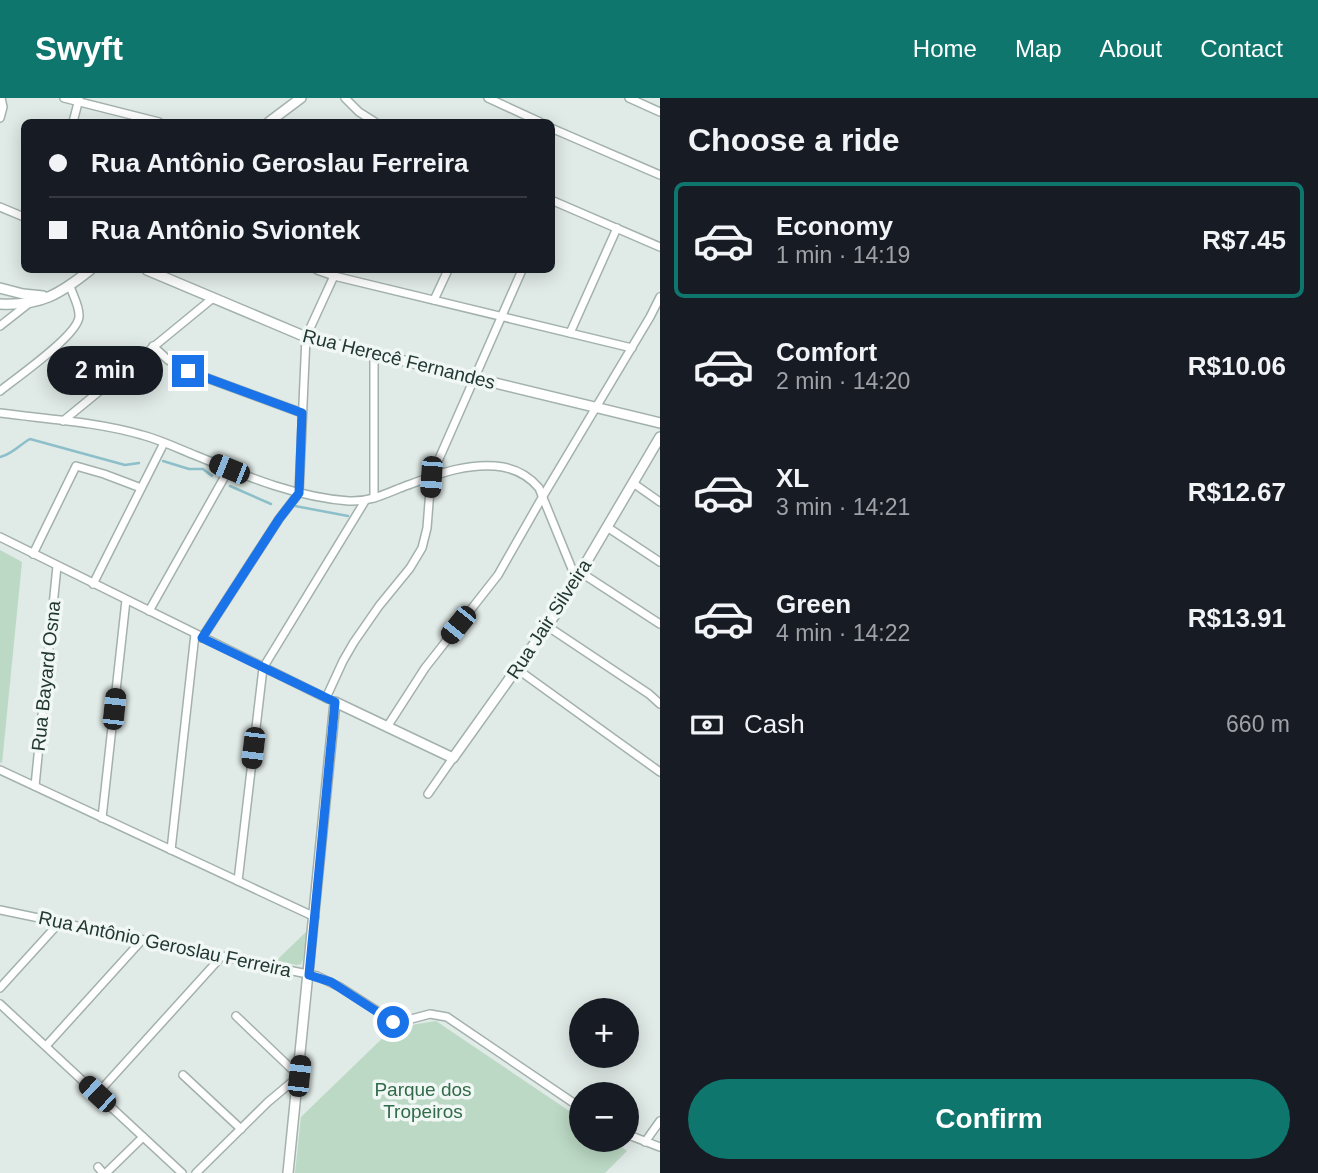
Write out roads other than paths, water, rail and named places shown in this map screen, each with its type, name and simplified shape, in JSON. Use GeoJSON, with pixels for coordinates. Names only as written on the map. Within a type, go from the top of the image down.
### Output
{"type":"FeatureCollection","features":[{"type":"Feature","properties":{"kind":"street"},"geometry":{"type":"LineString","coordinates":[[0,118],[3,107],[1,98]]}},
{"type":"Feature","properties":{"kind":"street"},"geometry":{"type":"LineString","coordinates":[[64,98],[148,119]]}},
{"type":"Feature","properties":{"kind":"street"},"geometry":{"type":"LineString","coordinates":[[274,119],[301,98]]}},
{"type":"Feature","properties":{"kind":"street"},"geometry":{"type":"LineString","coordinates":[[345,98],[370,119]]}},
{"type":"Feature","properties":{"kind":"street"},"geometry":{"type":"LineString","coordinates":[[488,98],[534,119]]}},
{"type":"Feature","properties":{"kind":"street"},"geometry":{"type":"LineString","coordinates":[[629,98],[660,111]]}},
{"type":"Feature","properties":{"kind":"street"},"geometry":{"type":"LineString","coordinates":[[75,119],[79,100]]}},
{"type":"Feature","properties":{"kind":"street"},"geometry":{"type":"LineString","coordinates":[[555,130],[660,175]]}},
{"type":"Feature","properties":{"kind":"street"},"geometry":{"type":"LineString","coordinates":[[555,202],[660,247]]}},
{"type":"Feature","properties":{"kind":"street"},"geometry":{"type":"LineString","coordinates":[[0,207],[21,216]]}},
{"type":"Feature","properties":{"kind":"street"},"geometry":{"type":"LineString","coordinates":[[570,333],[617,228]]}},
{"type":"Feature","properties":{"kind":"street"},"geometry":{"type":"LineString","coordinates":[[0,304],[28,304],[49,297],[70,286],[86,273]]}},
{"type":"Feature","properties":{"kind":"street","name":"Rua Herecê Fernandes"},"geometry":{"type":"LineString","coordinates":[[154,273],[306,337],[660,423]]}},
{"type":"Feature","properties":{"kind":"street"},"geometry":{"type":"LineString","coordinates":[[326,273],[632,348]]}},
{"type":"Feature","properties":{"kind":"street"},"geometry":{"type":"LineString","coordinates":[[434,300],[447,273]]}},
{"type":"Feature","properties":{"kind":"street"},"geometry":{"type":"LineString","coordinates":[[288,1173],[315,917],[331,700],[343,661],[354,642],[422,548],[427,528],[431,477],[521,273]]}},
{"type":"Feature","properties":{"kind":"street"},"geometry":{"type":"LineString","coordinates":[[171,850],[198,636],[299,493],[306,337],[334,276]]}},
{"type":"Feature","properties":{"kind":"street"},"geometry":{"type":"LineString","coordinates":[[0,391],[74,329],[79,315],[70,286]]}},
{"type":"Feature","properties":{"kind":"street"},"geometry":{"type":"LineString","coordinates":[[0,288],[49,297]]}},
{"type":"Feature","properties":{"kind":"street"},"geometry":{"type":"LineString","coordinates":[[63,421],[213,298]]}},
{"type":"Feature","properties":{"kind":"street"},"geometry":{"type":"LineString","coordinates":[[387,727],[425,668],[498,575],[660,298]]}},
{"type":"Feature","properties":{"kind":"street"},"geometry":{"type":"LineString","coordinates":[[0,326],[28,304]]}},
{"type":"Feature","properties":{"kind":"street"},"geometry":{"type":"LineString","coordinates":[[153,346],[163,356],[188,371],[302,413]]}},
{"type":"Feature","properties":{"kind":"street"},"geometry":{"type":"LineString","coordinates":[[374,354],[374,498]]}},
{"type":"Feature","properties":{"kind":"street"},"geometry":{"type":"LineString","coordinates":[[0,413],[130,432],[265,483],[299,493],[336,499],[365,501],[431,477],[468,468],[499,467],[524,475],[535,482],[570,566],[575,571],[660,624]]}},
{"type":"Feature","properties":{"kind":"street","name":"Rua Jair Silveira"},"geometry":{"type":"LineString","coordinates":[[428,794],[547,626],[660,437]]}},
{"type":"Feature","properties":{"kind":"street"},"geometry":{"type":"LineString","coordinates":[[93,584],[164,443]]}},
{"type":"Feature","properties":{"kind":"street"},"geometry":{"type":"LineString","coordinates":[[33,554],[76,466],[141,488]]}},
{"type":"Feature","properties":{"kind":"street"},"geometry":{"type":"LineString","coordinates":[[149,611],[229,469]]}},
{"type":"Feature","properties":{"kind":"street"},"geometry":{"type":"LineString","coordinates":[[633,483],[660,502]]}},
{"type":"Feature","properties":{"kind":"street"},"geometry":{"type":"LineString","coordinates":[[238,881],[263,668],[365,501]]}},
{"type":"Feature","properties":{"kind":"street"},"geometry":{"type":"LineString","coordinates":[[607,527],[660,562]]}},
{"type":"Feature","properties":{"kind":"street"},"geometry":{"type":"LineString","coordinates":[[0,537],[263,668],[453,758]]}},
{"type":"Feature","properties":{"kind":"street","name":"Rua Bayard Osna"},"geometry":{"type":"LineString","coordinates":[[35,786],[57,566]]}},
{"type":"Feature","properties":{"kind":"street"},"geometry":{"type":"LineString","coordinates":[[102,818],[126,600]]}},
{"type":"Feature","properties":{"kind":"street"},"geometry":{"type":"LineString","coordinates":[[547,626],[660,704]]}},
{"type":"Feature","properties":{"kind":"street"},"geometry":{"type":"LineString","coordinates":[[517,668],[660,772]]}},
{"type":"Feature","properties":{"kind":"street"},"geometry":{"type":"LineString","coordinates":[[0,770],[315,917]]}},
{"type":"Feature","properties":{"kind":"street","name":"Rua Antônio Geroslau Ferreira"},"geometry":{"type":"LineString","coordinates":[[0,910],[309,975],[331,982],[393,1022],[430,1014],[447,1017],[569,1100]]}},
{"type":"Feature","properties":{"kind":"street"},"geometry":{"type":"LineString","coordinates":[[0,988],[60,922]]}},
{"type":"Feature","properties":{"kind":"street"},"geometry":{"type":"LineString","coordinates":[[46,1046],[142,940]]}},
{"type":"Feature","properties":{"kind":"street"},"geometry":{"type":"LineString","coordinates":[[97,1094],[222,956]]}},
{"type":"Feature","properties":{"kind":"street"},"geometry":{"type":"LineString","coordinates":[[0,1004],[182,1173]]}},
{"type":"Feature","properties":{"kind":"street"},"geometry":{"type":"LineString","coordinates":[[236,1016],[299,1076]]}},
{"type":"Feature","properties":{"kind":"street"},"geometry":{"type":"LineString","coordinates":[[183,1075],[241,1129]]}},
{"type":"Feature","properties":{"kind":"street"},"geometry":{"type":"LineString","coordinates":[[196,1173],[299,1076]]}},
{"type":"Feature","properties":{"kind":"street"},"geometry":{"type":"LineString","coordinates":[[645,1142],[660,1121]]}},
{"type":"Feature","properties":{"kind":"street"},"geometry":{"type":"LineString","coordinates":[[102,1171],[143,1137]]}},
{"type":"Feature","properties":{"kind":"street"},"geometry":{"type":"LineString","coordinates":[[639,1139],[660,1147]]}},
{"type":"Feature","properties":{"kind":"waterway"},"geometry":{"type":"LineString","coordinates":[[0,457],[30,439],[125,465],[139,463]]}},
{"type":"Feature","properties":{"kind":"waterway"},"geometry":{"type":"LineString","coordinates":[[163,461],[189,469],[203,469],[212,476]]}},
{"type":"Feature","properties":{"kind":"waterway"},"geometry":{"type":"LineString","coordinates":[[230,486],[271,504]]}},
{"type":"Feature","properties":{"kind":"waterway"},"geometry":{"type":"LineString","coordinates":[[295,506],[348,516]]}},
{"type":"Feature","properties":{"kind":"park label","name":"Parque dos Tropeiros"},"geometry":{"type":"Point","coordinates":[423,1100]}}]}
